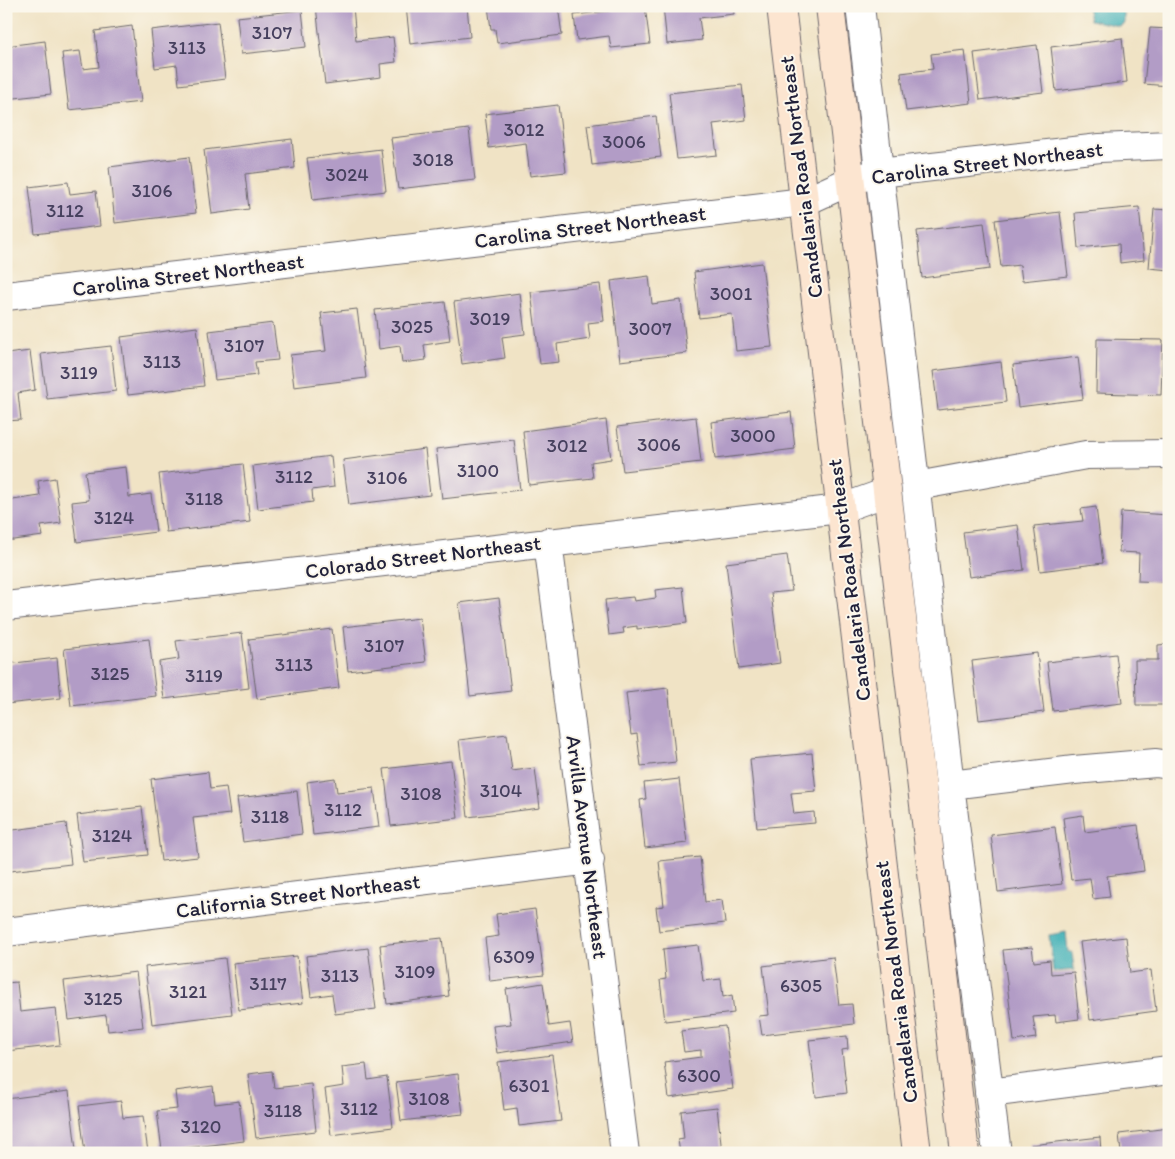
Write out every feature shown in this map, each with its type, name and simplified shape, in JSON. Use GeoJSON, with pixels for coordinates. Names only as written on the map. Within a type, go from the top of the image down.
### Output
{"type":"FeatureCollection","features":[{"type":"Feature","properties":{"kind":"main road","name":"Candelaria Road Northeast"},"geometry":{"type":"LineString","coordinates":[[781,6],[917,1153]]}},
{"type":"Feature","properties":{"kind":"main road"},"geometry":{"type":"LineString","coordinates":[[830,6],[852,180],[965,1153]]}},
{"type":"Feature","properties":{"kind":"street"},"geometry":{"type":"LineString","coordinates":[[860,6],[917,486],[950,785],[997,1153]]}},
{"type":"Feature","properties":{"kind":"street","name":"Carolina Street Northeast"},"geometry":{"type":"LineString","coordinates":[[6,296],[804,202],[852,180],[879,173],[1100,148],[1169,145]]}},
{"type":"Feature","properties":{"kind":"street"},"geometry":{"type":"LineString","coordinates":[[917,486],[1086,455],[1169,454]]}},
{"type":"Feature","properties":{"kind":"street"},"geometry":{"type":"LineString","coordinates":[[840,509],[887,492]]}},
{"type":"Feature","properties":{"kind":"street","name":"Colorado Street Northeast"},"geometry":{"type":"LineString","coordinates":[[6,606],[840,509]]}},
{"type":"Feature","properties":{"kind":"street","name":"Arvilla Avenue Northeast"},"geometry":{"type":"LineString","coordinates":[[548,542],[590,860],[625,1153]]}},
{"type":"Feature","properties":{"kind":"street"},"geometry":{"type":"LineString","coordinates":[[950,785],[1074,770],[1156,763],[1169,765]]}},
{"type":"Feature","properties":{"kind":"street","name":"California Street Northeast"},"geometry":{"type":"LineString","coordinates":[[6,932],[590,860]]}},
{"type":"Feature","properties":{"kind":"street"},"geometry":{"type":"LineString","coordinates":[[989,1093],[1169,1070]]}},
{"type":"Feature","properties":{"kind":"water"},"geometry":{"type":"Polygon","coordinates":[[[1087,6],[1124,6],[1124,23],[1119,26],[1090,20],[1087,6]]]}},
{"type":"Feature","properties":{"kind":"water"},"geometry":{"type":"Polygon","coordinates":[[[1066,932],[1068,952],[1072,952],[1074,970],[1053,972],[1049,935],[1066,932]]]}},
{"type":"Feature","properties":{"kind":"building"},"geometry":{"type":"Polygon","coordinates":[[[316,6],[353,6],[356,41],[393,37],[396,62],[380,64],[381,77],[325,84],[316,6]]]}},
{"type":"Feature","properties":{"kind":"building"},"geometry":{"type":"Polygon","coordinates":[[[406,6],[467,6],[470,37],[410,44],[406,6]]]}},
{"type":"Feature","properties":{"kind":"building"},"geometry":{"type":"Polygon","coordinates":[[[488,6],[558,6],[562,35],[497,43],[495,29],[491,29],[488,6]]]}},
{"type":"Feature","properties":{"kind":"building"},"geometry":{"type":"Polygon","coordinates":[[[609,6],[645,6],[650,44],[611,48],[609,36],[577,40],[574,15],[609,11],[609,6]]]}},
{"type":"Feature","properties":{"kind":"building"},"geometry":{"type":"Polygon","coordinates":[[[663,6],[733,6],[734,14],[699,18],[702,40],[667,44],[663,6]]]}},
{"type":"Feature","properties":{"kind":"building"},"geometry":{"type":"Polygon","coordinates":[[[302,10],[306,47],[241,54],[237,17],[302,10]]]}},
{"type":"Feature","properties":{"kind":"building"},"geometry":{"type":"Polygon","coordinates":[[[218,22],[225,79],[179,85],[177,65],[155,68],[151,30],[218,22]]]}},
{"type":"Feature","properties":{"kind":"building"},"geometry":{"type":"Polygon","coordinates":[[[132,26],[141,102],[69,110],[62,53],[80,51],[83,69],[99,67],[95,31],[132,26]]]}},
{"type":"Feature","properties":{"kind":"building"},"geometry":{"type":"Polygon","coordinates":[[[1150,28],[1169,29],[1169,86],[1144,84],[1150,28]]]}},
{"type":"Feature","properties":{"kind":"building"},"geometry":{"type":"Polygon","coordinates":[[[1122,38],[1127,82],[1056,91],[1051,47],[1122,38]]]}},
{"type":"Feature","properties":{"kind":"building"},"geometry":{"type":"Polygon","coordinates":[[[45,41],[51,94],[6,99],[6,46],[45,41]]]}},
{"type":"Feature","properties":{"kind":"building"},"geometry":{"type":"Polygon","coordinates":[[[1037,45],[1043,92],[980,100],[974,53],[1037,45]]]}},
{"type":"Feature","properties":{"kind":"building"},"geometry":{"type":"Polygon","coordinates":[[[965,50],[971,103],[906,111],[901,73],[933,69],[931,54],[965,50]]]}},
{"type":"Feature","properties":{"kind":"building"},"geometry":{"type":"Polygon","coordinates":[[[742,85],[746,120],[713,124],[717,155],[677,159],[669,93],[742,85]]]}},
{"type":"Feature","properties":{"kind":"building"},"geometry":{"type":"Polygon","coordinates":[[[558,105],[566,172],[530,176],[526,143],[489,148],[485,114],[558,105]]]}},
{"type":"Feature","properties":{"kind":"building"},"geometry":{"type":"Polygon","coordinates":[[[656,116],[661,157],[592,165],[587,125],[656,116]]]}},
{"type":"Feature","properties":{"kind":"building"},"geometry":{"type":"Polygon","coordinates":[[[469,129],[475,180],[398,189],[391,138],[469,129]]]}},
{"type":"Feature","properties":{"kind":"building"},"geometry":{"type":"Polygon","coordinates":[[[292,139],[295,168],[245,174],[249,209],[212,214],[204,150],[292,139]]]}},
{"type":"Feature","properties":{"kind":"building"},"geometry":{"type":"Polygon","coordinates":[[[381,149],[386,191],[313,200],[307,158],[381,149]]]}},
{"type":"Feature","properties":{"kind":"building"},"geometry":{"type":"Polygon","coordinates":[[[189,157],[196,213],[115,223],[109,167],[189,157]]]}},
{"type":"Feature","properties":{"kind":"building"},"geometry":{"type":"Polygon","coordinates":[[[68,182],[70,194],[96,191],[100,226],[35,234],[29,187],[68,182]]]}},
{"type":"Feature","properties":{"kind":"building"},"geometry":{"type":"Polygon","coordinates":[[[1139,207],[1144,260],[1120,263],[1119,244],[1078,248],[1075,213],[1139,207]]]}},
{"type":"Feature","properties":{"kind":"building"},"geometry":{"type":"Polygon","coordinates":[[[1154,209],[1169,210],[1169,270],[1149,268],[1154,209]]]}},
{"type":"Feature","properties":{"kind":"building"},"geometry":{"type":"Polygon","coordinates":[[[1060,212],[1068,276],[1022,281],[1020,265],[1001,267],[995,220],[1060,212]]]}},
{"type":"Feature","properties":{"kind":"building"},"geometry":{"type":"Polygon","coordinates":[[[984,223],[990,269],[922,278],[917,231],[984,223]]]}},
{"type":"Feature","properties":{"kind":"building"},"geometry":{"type":"Polygon","coordinates":[[[762,263],[772,347],[736,351],[732,314],[699,318],[694,272],[762,263]]]}},
{"type":"Feature","properties":{"kind":"building"},"geometry":{"type":"Polygon","coordinates":[[[649,276],[652,304],[681,300],[687,353],[620,361],[611,281],[649,276]]]}},
{"type":"Feature","properties":{"kind":"building"},"geometry":{"type":"Polygon","coordinates":[[[600,284],[604,321],[588,323],[590,339],[557,344],[559,362],[540,364],[531,292],[600,284]]]}},
{"type":"Feature","properties":{"kind":"building"},"geometry":{"type":"Polygon","coordinates":[[[520,293],[525,334],[502,337],[505,358],[462,364],[454,302],[520,293]]]}},
{"type":"Feature","properties":{"kind":"building"},"geometry":{"type":"Polygon","coordinates":[[[445,302],[450,341],[424,345],[426,360],[402,363],[400,346],[379,349],[375,310],[445,302]]]}},
{"type":"Feature","properties":{"kind":"building"},"geometry":{"type":"Polygon","coordinates":[[[357,309],[366,378],[294,387],[290,355],[326,351],[321,313],[357,309]]]}},
{"type":"Feature","properties":{"kind":"building"},"geometry":{"type":"Polygon","coordinates":[[[273,323],[278,360],[255,362],[257,375],[215,380],[209,331],[273,323]]]}},
{"type":"Feature","properties":{"kind":"building"},"geometry":{"type":"Polygon","coordinates":[[[197,327],[204,386],[128,395],[121,337],[197,327]]]}},
{"type":"Feature","properties":{"kind":"building"},"geometry":{"type":"Polygon","coordinates":[[[1097,339],[1163,340],[1161,395],[1096,393],[1097,339]]]}},
{"type":"Feature","properties":{"kind":"building"},"geometry":{"type":"Polygon","coordinates":[[[111,346],[116,391],[47,399],[41,354],[111,346]]]}},
{"type":"Feature","properties":{"kind":"building"},"geometry":{"type":"Polygon","coordinates":[[[30,351],[35,390],[18,393],[21,420],[6,421],[6,354],[30,351]]]}},
{"type":"Feature","properties":{"kind":"building"},"geometry":{"type":"Polygon","coordinates":[[[1078,357],[1083,399],[1018,407],[1013,365],[1078,357]]]}},
{"type":"Feature","properties":{"kind":"building"},"geometry":{"type":"Polygon","coordinates":[[[1001,362],[1006,402],[938,410],[933,371],[1001,362]]]}},
{"type":"Feature","properties":{"kind":"building"},"geometry":{"type":"Polygon","coordinates":[[[791,412],[795,449],[715,459],[711,422],[791,412]]]}},
{"type":"Feature","properties":{"kind":"building"},"geometry":{"type":"Polygon","coordinates":[[[696,417],[701,462],[623,471],[617,427],[696,417]]]}},
{"type":"Feature","properties":{"kind":"building"},"geometry":{"type":"Polygon","coordinates":[[[606,420],[611,459],[591,462],[593,478],[529,485],[523,431],[606,420]]]}},
{"type":"Feature","properties":{"kind":"building"},"geometry":{"type":"Polygon","coordinates":[[[514,440],[520,490],[442,499],[436,449],[514,440]]]}},
{"type":"Feature","properties":{"kind":"building"},"geometry":{"type":"Polygon","coordinates":[[[425,449],[430,495],[349,505],[343,460],[425,449]]]}},
{"type":"Feature","properties":{"kind":"building"},"geometry":{"type":"Polygon","coordinates":[[[331,456],[334,487],[312,490],[313,502],[258,509],[253,466],[331,456]]]}},
{"type":"Feature","properties":{"kind":"building"},"geometry":{"type":"Polygon","coordinates":[[[243,464],[250,522],[166,532],[159,474],[243,464]]]}},
{"type":"Feature","properties":{"kind":"building"},"geometry":{"type":"Polygon","coordinates":[[[126,467],[129,497],[151,494],[156,532],[77,542],[72,502],[89,500],[85,472],[126,467]]]}},
{"type":"Feature","properties":{"kind":"building"},"geometry":{"type":"Polygon","coordinates":[[[55,478],[61,523],[41,526],[43,536],[6,541],[6,501],[40,496],[38,481],[55,478]]]}},
{"type":"Feature","properties":{"kind":"building"},"geometry":{"type":"Polygon","coordinates":[[[1096,507],[1103,563],[1040,571],[1034,526],[1083,521],[1081,509],[1096,507]]]}},
{"type":"Feature","properties":{"kind":"building"},"geometry":{"type":"Polygon","coordinates":[[[1121,512],[1169,515],[1169,582],[1138,581],[1139,553],[1119,552],[1121,512]]]}},
{"type":"Feature","properties":{"kind":"building"},"geometry":{"type":"Polygon","coordinates":[[[1018,525],[1024,570],[969,577],[963,532],[1018,525]]]}},
{"type":"Feature","properties":{"kind":"building"},"geometry":{"type":"Polygon","coordinates":[[[787,555],[792,591],[771,593],[780,663],[739,669],[726,563],[787,555]]]}},
{"type":"Feature","properties":{"kind":"building"},"geometry":{"type":"Polygon","coordinates":[[[683,587],[687,623],[637,629],[637,626],[623,628],[624,633],[609,635],[605,600],[633,597],[634,601],[656,598],[655,590],[683,587]]]}},
{"type":"Feature","properties":{"kind":"building"},"geometry":{"type":"Polygon","coordinates":[[[499,598],[511,691],[470,696],[459,603],[499,598]]]}},
{"type":"Feature","properties":{"kind":"building"},"geometry":{"type":"Polygon","coordinates":[[[420,618],[426,662],[348,671],[343,627],[420,618]]]}},
{"type":"Feature","properties":{"kind":"building"},"geometry":{"type":"Polygon","coordinates":[[[332,629],[339,688],[257,699],[249,639],[332,629]]]}},
{"type":"Feature","properties":{"kind":"building"},"geometry":{"type":"Polygon","coordinates":[[[242,633],[249,688],[164,699],[159,662],[179,659],[176,641],[242,633]]]}},
{"type":"Feature","properties":{"kind":"building"},"geometry":{"type":"Polygon","coordinates":[[[149,639],[156,696],[71,706],[64,649],[149,639]]]}},
{"type":"Feature","properties":{"kind":"building"},"geometry":{"type":"Polygon","coordinates":[[[1169,644],[1169,705],[1136,705],[1135,660],[1158,660],[1158,645],[1169,644]]]}},
{"type":"Feature","properties":{"kind":"building"},"geometry":{"type":"Polygon","coordinates":[[[1037,653],[1044,712],[979,720],[972,661],[1037,653]]]}},
{"type":"Feature","properties":{"kind":"building"},"geometry":{"type":"Polygon","coordinates":[[[1116,654],[1122,703],[1053,711],[1047,662],[1116,654]]]}},
{"type":"Feature","properties":{"kind":"building"},"geometry":{"type":"Polygon","coordinates":[[[57,658],[61,698],[6,704],[6,664],[57,658]]]}},
{"type":"Feature","properties":{"kind":"building"},"geometry":{"type":"Polygon","coordinates":[[[668,688],[676,762],[641,766],[637,734],[631,735],[626,693],[668,688]]]}},
{"type":"Feature","properties":{"kind":"building"},"geometry":{"type":"Polygon","coordinates":[[[507,734],[512,771],[535,768],[540,808],[468,817],[459,740],[507,734]]]}},
{"type":"Feature","properties":{"kind":"building"},"geometry":{"type":"Polygon","coordinates":[[[812,753],[816,791],[791,793],[794,814],[814,812],[815,823],[757,828],[750,759],[812,753]]]}},
{"type":"Feature","properties":{"kind":"building"},"geometry":{"type":"Polygon","coordinates":[[[451,761],[458,818],[391,826],[384,769],[451,761]]]}},
{"type":"Feature","properties":{"kind":"building"},"geometry":{"type":"Polygon","coordinates":[[[208,772],[210,789],[226,787],[230,814],[193,818],[198,857],[161,861],[151,779],[208,772]]]}},
{"type":"Feature","properties":{"kind":"building"},"geometry":{"type":"Polygon","coordinates":[[[335,778],[337,792],[374,788],[379,827],[313,835],[307,782],[335,778]]]}},
{"type":"Feature","properties":{"kind":"building"},"geometry":{"type":"Polygon","coordinates":[[[679,779],[687,843],[645,848],[640,800],[646,799],[644,783],[679,779]]]}},
{"type":"Feature","properties":{"kind":"building"},"geometry":{"type":"Polygon","coordinates":[[[297,791],[302,834],[243,842],[237,798],[297,791]]]}},
{"type":"Feature","properties":{"kind":"building"},"geometry":{"type":"Polygon","coordinates":[[[142,807],[148,855],[83,862],[77,815],[142,807]]]}},
{"type":"Feature","properties":{"kind":"building"},"geometry":{"type":"Polygon","coordinates":[[[1083,815],[1085,832],[1138,825],[1144,871],[1107,876],[1110,897],[1093,899],[1090,878],[1071,880],[1063,818],[1083,815]]]}},
{"type":"Feature","properties":{"kind":"building"},"geometry":{"type":"Polygon","coordinates":[[[66,823],[71,864],[10,871],[6,831],[66,823]]]}},
{"type":"Feature","properties":{"kind":"building"},"geometry":{"type":"Polygon","coordinates":[[[1055,827],[1062,884],[998,892],[991,835],[1055,827]]]}},
{"type":"Feature","properties":{"kind":"building"},"geometry":{"type":"Polygon","coordinates":[[[700,857],[705,902],[722,900],[725,923],[659,931],[656,907],[664,906],[659,861],[700,857]]]}},
{"type":"Feature","properties":{"kind":"building"},"geometry":{"type":"Polygon","coordinates":[[[535,909],[544,975],[490,981],[485,938],[499,936],[496,914],[535,909]]]}},
{"type":"Feature","properties":{"kind":"building"},"geometry":{"type":"Polygon","coordinates":[[[1126,937],[1130,973],[1151,970],[1156,1011],[1090,1020],[1080,942],[1126,937]]]}},
{"type":"Feature","properties":{"kind":"building"},"geometry":{"type":"Polygon","coordinates":[[[442,938],[449,996],[387,1004],[380,945],[442,938]]]}},
{"type":"Feature","properties":{"kind":"building"},"geometry":{"type":"Polygon","coordinates":[[[698,945],[703,981],[721,979],[723,997],[732,995],[734,1013],[665,1021],[660,980],[666,979],[663,949],[698,945]]]}},
{"type":"Feature","properties":{"kind":"building"},"geometry":{"type":"Polygon","coordinates":[[[1032,947],[1034,962],[1050,960],[1051,974],[1074,972],[1079,1019],[1056,1022],[1055,1015],[1033,1017],[1036,1038],[1014,1041],[1003,950],[1032,947]]]}},
{"type":"Feature","properties":{"kind":"building"},"geometry":{"type":"Polygon","coordinates":[[[368,948],[376,1009],[335,1014],[332,994],[311,997],[306,956],[368,948]]]}},
{"type":"Feature","properties":{"kind":"building"},"geometry":{"type":"Polygon","coordinates":[[[297,956],[303,1003],[239,1010],[233,963],[297,956]]]}},
{"type":"Feature","properties":{"kind":"building"},"geometry":{"type":"Polygon","coordinates":[[[833,957],[839,1005],[852,1004],[854,1024],[762,1035],[759,1016],[769,1015],[763,966],[833,957]]]}},
{"type":"Feature","properties":{"kind":"building"},"geometry":{"type":"Polygon","coordinates":[[[225,958],[232,1014],[152,1024],[145,967],[225,958]]]}},
{"type":"Feature","properties":{"kind":"building"},"geometry":{"type":"Polygon","coordinates":[[[136,972],[143,1027],[108,1031],[106,1015],[69,1020],[64,981],[136,972]]]}},
{"type":"Feature","properties":{"kind":"building"},"geometry":{"type":"Polygon","coordinates":[[[17,982],[20,1012],[56,1008],[60,1045],[6,1051],[6,983],[17,982]]]}},
{"type":"Feature","properties":{"kind":"building"},"geometry":{"type":"Polygon","coordinates":[[[543,983],[549,1026],[570,1023],[573,1042],[497,1053],[493,1026],[511,1024],[506,989],[543,983]]]}},
{"type":"Feature","properties":{"kind":"building"},"geometry":{"type":"Polygon","coordinates":[[[725,1026],[733,1089],[669,1098],[664,1062],[701,1057],[701,1050],[684,1052],[681,1031],[725,1026]]]}},
{"type":"Feature","properties":{"kind":"building"},"geometry":{"type":"Polygon","coordinates":[[[847,1036],[848,1049],[842,1050],[847,1093],[816,1097],[809,1040],[847,1036]]]}},
{"type":"Feature","properties":{"kind":"building"},"geometry":{"type":"Polygon","coordinates":[[[552,1055],[561,1121],[519,1126],[517,1108],[504,1110],[498,1062],[552,1055]]]}},
{"type":"Feature","properties":{"kind":"building"},"geometry":{"type":"Polygon","coordinates":[[[366,1064],[368,1080],[387,1077],[393,1127],[331,1135],[325,1089],[344,1086],[342,1067],[366,1064]]]}},
{"type":"Feature","properties":{"kind":"building"},"geometry":{"type":"Polygon","coordinates":[[[272,1071],[274,1088],[311,1084],[316,1131],[256,1138],[248,1074],[272,1071]]]}},
{"type":"Feature","properties":{"kind":"building"},"geometry":{"type":"Polygon","coordinates":[[[458,1074],[463,1114],[401,1121],[396,1082],[458,1074]]]}},
{"type":"Feature","properties":{"kind":"building"},"geometry":{"type":"Polygon","coordinates":[[[213,1086],[215,1104],[239,1101],[244,1141],[162,1151],[157,1111],[177,1109],[175,1091],[213,1086]]]}},
{"type":"Feature","properties":{"kind":"building"},"geometry":{"type":"Polygon","coordinates":[[[69,1091],[76,1150],[52,1153],[6,1153],[6,1099],[69,1091]]]}},
{"type":"Feature","properties":{"kind":"building"},"geometry":{"type":"Polygon","coordinates":[[[121,1101],[123,1118],[143,1116],[148,1152],[85,1153],[79,1106],[121,1101]]]}},
{"type":"Feature","properties":{"kind":"building"},"geometry":{"type":"Polygon","coordinates":[[[717,1107],[722,1153],[680,1153],[678,1140],[684,1139],[681,1111],[717,1107]]]}},
{"type":"Feature","properties":{"kind":"building"},"geometry":{"type":"Polygon","coordinates":[[[1169,1128],[1169,1153],[1121,1153],[1119,1134],[1169,1128]]]}},
{"type":"Feature","properties":{"kind":"building"},"geometry":{"type":"Polygon","coordinates":[[[1100,1137],[1101,1153],[1032,1153],[1031,1145],[1100,1137]]]}}]}
